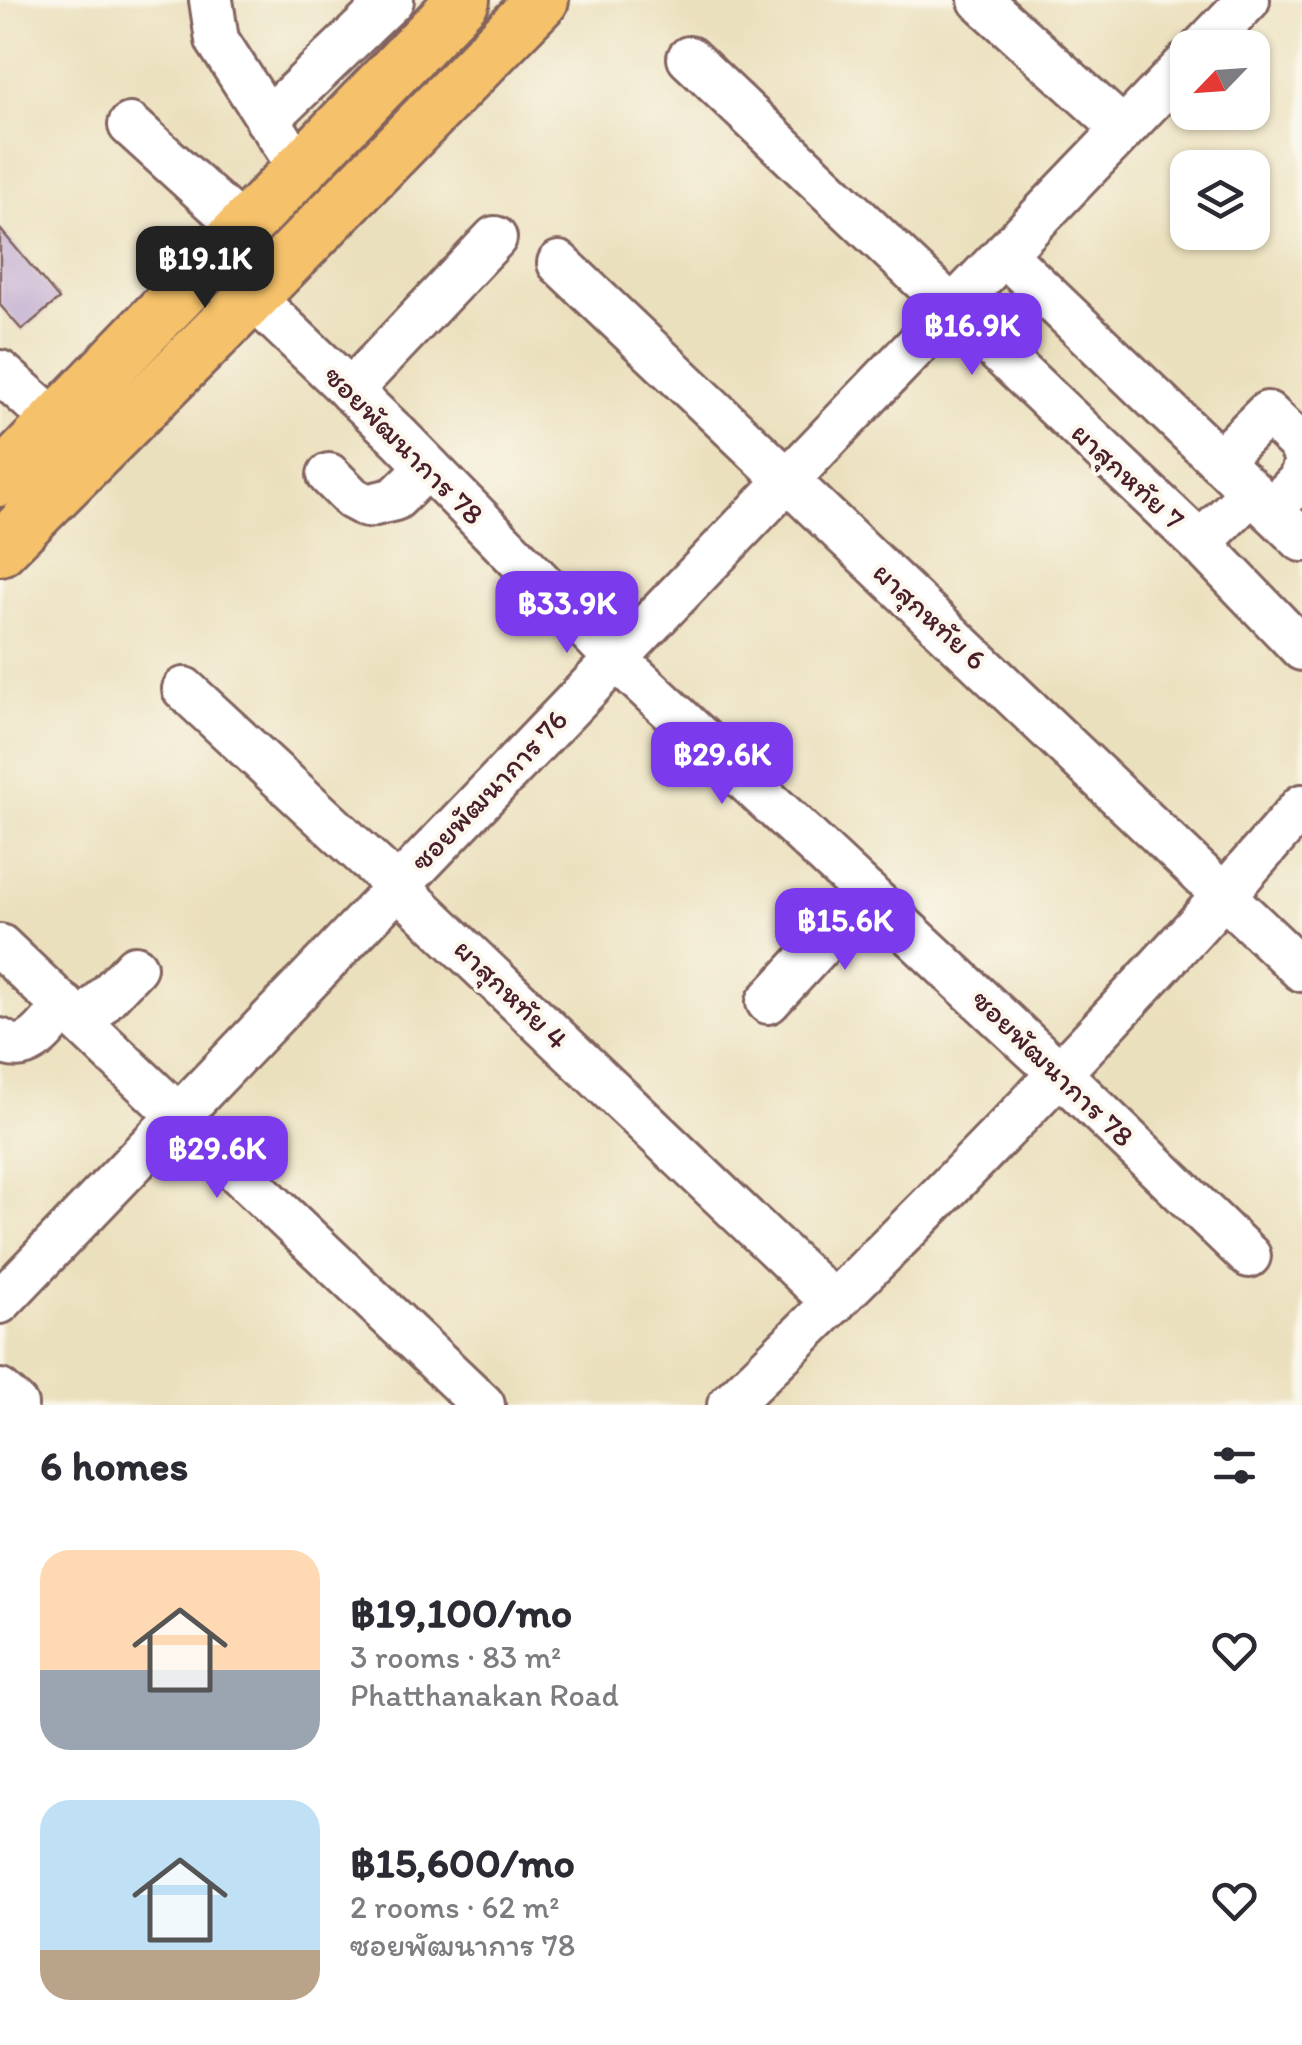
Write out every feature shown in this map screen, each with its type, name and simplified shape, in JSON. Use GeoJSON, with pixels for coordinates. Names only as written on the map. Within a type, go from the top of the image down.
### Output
{"type":"FeatureCollection","features":[{"type":"Feature","properties":{"kind":"main road"},"geometry":{"type":"LineString","coordinates":[[0,549],[542,0]]}},
{"type":"Feature","properties":{"kind":"main road"},"geometry":{"type":"LineString","coordinates":[[3,470],[300,169],[435,10]]}},
{"type":"Feature","properties":{"kind":"main road"},"geometry":{"type":"LineString","coordinates":[[227,245],[252,298]]}},
{"type":"Feature","properties":{"kind":"street"},"geometry":{"type":"LineString","coordinates":[[211,0],[217,40],[300,169]]}},
{"type":"Feature","properties":{"kind":"street"},"geometry":{"type":"LineString","coordinates":[[267,120],[392,0]]}},
{"type":"Feature","properties":{"kind":"street"},"geometry":{"type":"LineString","coordinates":[[980,0],[1123,128]]}},
{"type":"Feature","properties":{"kind":"street"},"geometry":{"type":"LineString","coordinates":[[1219,30],[1248,0]]}},
{"type":"Feature","properties":{"kind":"street","name":"ผาสุกหทัย 7"},"geometry":{"type":"LineString","coordinates":[[689,58],[1200,543],[1302,650]]}},
{"type":"Feature","properties":{"kind":"street","name":"ซอยพัฒนาการ 76"},"geometry":{"type":"LineString","coordinates":[[0,1302],[1170,80]]}},
{"type":"Feature","properties":{"kind":"street"},"geometry":{"type":"LineString","coordinates":[[130,125],[227,245]]}},
{"type":"Feature","properties":{"kind":"street"},"geometry":{"type":"LineString","coordinates":[[350,391],[496,238]]}},
{"type":"Feature","properties":{"kind":"street"},"geometry":{"type":"LineString","coordinates":[[1004,254],[1302,540]]}},
{"type":"Feature","properties":{"kind":"street","name":"ผาสุกหทัย 6"},"geometry":{"type":"LineString","coordinates":[[559,263],[1302,970]]}},
{"type":"Feature","properties":{"kind":"street","name":"ซอยพัฒนาการ 78"},"geometry":{"type":"LineString","coordinates":[[252,298],[428,467],[615,658],[1249,1256]]}},
{"type":"Feature","properties":{"kind":"street"},"geometry":{"type":"LineString","coordinates":[[0,372],[55,421]]}},
{"type":"Feature","properties":{"kind":"street"},"geometry":{"type":"LineString","coordinates":[[1219,460],[1267,413],[1302,450]]}},
{"type":"Feature","properties":{"kind":"street"},"geometry":{"type":"LineString","coordinates":[[330,475],[352,498],[367,506],[395,499],[428,467]]}},
{"type":"Feature","properties":{"kind":"street"},"geometry":{"type":"LineString","coordinates":[[1200,543],[1300,480],[1302,473]]}},
{"type":"Feature","properties":{"kind":"street","name":"ผาสุกหทัย 4"},"geometry":{"type":"LineString","coordinates":[[184,689],[397,886],[834,1303]]}},
{"type":"Feature","properties":{"kind":"street"},"geometry":{"type":"LineString","coordinates":[[729,1405],[834,1303],[1058,1072],[1225,896],[1302,806]]}},
{"type":"Feature","properties":{"kind":"street"},"geometry":{"type":"LineString","coordinates":[[768,1002],[868,894]]}},
{"type":"Feature","properties":{"kind":"street"},"geometry":{"type":"LineString","coordinates":[[0,946],[483,1405]]}},
{"type":"Feature","properties":{"kind":"street"},"geometry":{"type":"LineString","coordinates":[[0,1040],[26,1046],[136,967]]}},
{"type":"Feature","properties":{"kind":"street"},"geometry":{"type":"LineString","coordinates":[[0,1390],[16,1405]]}},
{"type":"Feature","properties":{"kind":"building"},"geometry":{"type":"Polygon","coordinates":[[[0,229],[59,299],[22,330],[0,305],[0,229]]]}}]}
